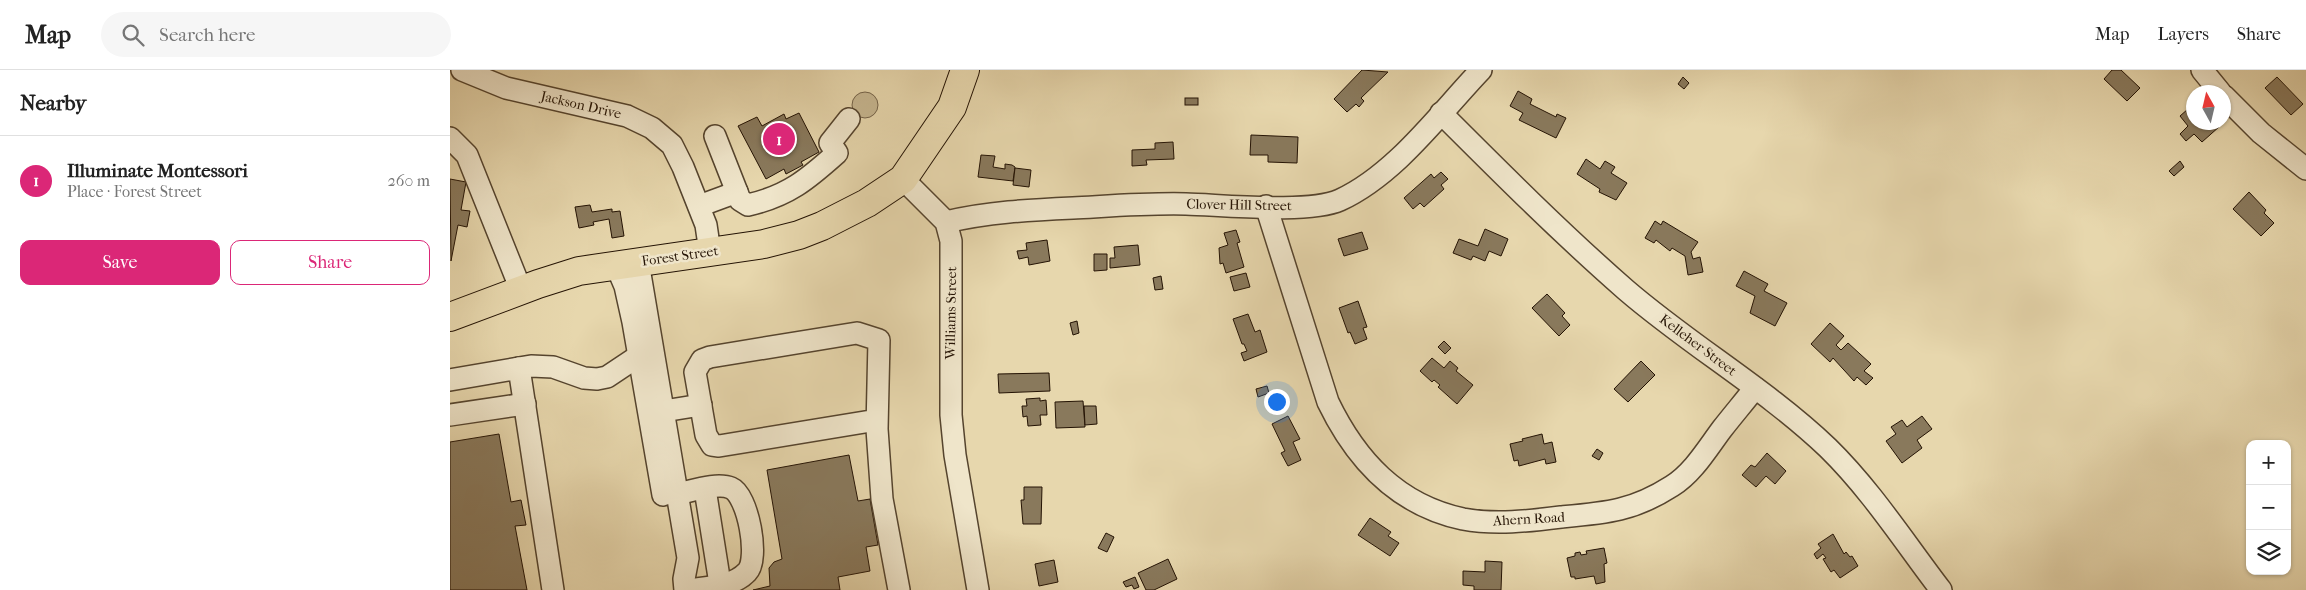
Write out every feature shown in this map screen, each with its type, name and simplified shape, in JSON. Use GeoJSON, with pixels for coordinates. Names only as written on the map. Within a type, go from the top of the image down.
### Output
{"type":"FeatureCollection","features":[{"type":"Feature","properties":{"kind":"main road"},"geometry":{"type":"LineString","coordinates":[[903,179],[952,107],[965,70]]}},
{"type":"Feature","properties":{"kind":"main road","name":"Forest Street"},"geometry":{"type":"LineString","coordinates":[[450,318],[564,275],[627,263],[764,244],[799,236],[841,217],[903,179]]}},
{"type":"Feature","properties":{"kind":"street","name":"Jackson Drive"},"geometry":{"type":"LineString","coordinates":[[462,70],[506,88],[627,116],[652,128],[672,145],[706,225],[710,252]]}},
{"type":"Feature","properties":{"kind":"street","name":"Clover Hill Street"},"geometry":{"type":"LineString","coordinates":[[946,222],[997,212],[1129,204],[1266,206],[1324,204],[1348,196],[1395,163],[1481,70]]}},
{"type":"Feature","properties":{"kind":"street"},"geometry":{"type":"LineString","coordinates":[[2202,70],[2214,85]]}},
{"type":"Feature","properties":{"kind":"street"},"geometry":{"type":"LineString","coordinates":[[2231,103],[2261,133],[2306,169]]}},
{"type":"Feature","properties":{"kind":"street","name":"Kelleher Street"},"geometry":{"type":"LineString","coordinates":[[1441,113],[1534,205],[1627,290],[1701,349],[1780,406],[1829,449],[1861,485],[1941,590]]}},
{"type":"Feature","properties":{"kind":"street"},"geometry":{"type":"LineString","coordinates":[[716,136],[740,200],[748,205],[771,200],[797,187],[837,153],[830,143],[850,119]]}},
{"type":"Feature","properties":{"kind":"street"},"geometry":{"type":"LineString","coordinates":[[450,138],[467,155],[521,290]]}},
{"type":"Feature","properties":{"kind":"street"},"geometry":{"type":"LineString","coordinates":[[903,179],[946,222]]}},
{"type":"Feature","properties":{"kind":"street"},"geometry":{"type":"LineString","coordinates":[[699,206],[737,192]]}},
{"type":"Feature","properties":{"kind":"street","name":"Ahern Road"},"geometry":{"type":"LineString","coordinates":[[1266,206],[1328,402],[1343,432],[1364,462],[1384,481],[1437,511],[1463,519],[1498,522],[1627,509],[1651,499],[1681,479],[1694,466],[1755,388]]}},
{"type":"Feature","properties":{"kind":"street","name":"Williams Street"},"geometry":{"type":"LineString","coordinates":[[946,222],[951,241],[952,271],[950,372],[952,422],[978,590]]}},
{"type":"Feature","properties":{"kind":"street"},"geometry":{"type":"LineString","coordinates":[[627,263],[625,286],[633,322],[637,357],[656,412],[674,561],[686,586]]}},
{"type":"Feature","properties":{"kind":"street"},"geometry":{"type":"LineString","coordinates":[[627,263],[656,412],[677,494],[688,558],[686,586]]}},
{"type":"Feature","properties":{"kind":"street"},"geometry":{"type":"LineString","coordinates":[[877,420],[719,446],[712,445],[708,441],[695,372],[702,360],[857,333],[879,340],[877,420],[882,499],[898,590]]}},
{"type":"Feature","properties":{"kind":"street"},"geometry":{"type":"LineString","coordinates":[[450,380],[519,368],[553,367],[584,378],[597,379],[615,373],[637,357]]}},
{"type":"Feature","properties":{"kind":"street"},"geometry":{"type":"LineString","coordinates":[[519,368],[553,590]]}},
{"type":"Feature","properties":{"kind":"street"},"geometry":{"type":"LineString","coordinates":[[450,415],[525,404]]}},
{"type":"Feature","properties":{"kind":"street"},"geometry":{"type":"LineString","coordinates":[[656,412],[701,405]]}},
{"type":"Feature","properties":{"kind":"street"},"geometry":{"type":"LineString","coordinates":[[677,494],[729,487],[742,497],[754,556],[752,565],[739,579],[721,587],[686,586]]}},
{"type":"Feature","properties":{"kind":"street"},"geometry":{"type":"LineString","coordinates":[[705,489],[721,587]]}},
{"type":"Feature","properties":{"kind":"shaded area"},"geometry":{"type":"Polygon","coordinates":[[[865,92],[874,96],[878,105],[874,114],[865,118],[856,114],[852,105],[856,96],[865,92]]]}},
{"type":"Feature","properties":{"kind":"building"},"geometry":{"type":"Polygon","coordinates":[[[1362,70],[1388,72],[1361,98],[1364,101],[1359,107],[1356,104],[1347,112],[1334,99],[1362,70]]]}},
{"type":"Feature","properties":{"kind":"building"},"geometry":{"type":"Polygon","coordinates":[[[2112,70],[2121,70],[2140,88],[2127,101],[2104,79],[2112,70]]]}},
{"type":"Feature","properties":{"kind":"building"},"geometry":{"type":"Polygon","coordinates":[[[1683,77],[1689,83],[1684,89],[1678,84],[1683,77]]]}},
{"type":"Feature","properties":{"kind":"building"},"geometry":{"type":"Polygon","coordinates":[[[2277,77],[2303,104],[2291,115],[2265,88],[2277,77]]]}},
{"type":"Feature","properties":{"kind":"building"},"geometry":{"type":"Polygon","coordinates":[[[1518,91],[1532,99],[1530,104],[1556,117],[1557,114],[1566,118],[1556,138],[1519,120],[1523,113],[1510,106],[1518,91]]]}},
{"type":"Feature","properties":{"kind":"building"},"geometry":{"type":"Polygon","coordinates":[[[1185,98],[1198,98],[1198,105],[1185,105],[1185,98]]]}},
{"type":"Feature","properties":{"kind":"building"},"geometry":{"type":"Polygon","coordinates":[[[2186,111],[2186,124],[2180,116],[2186,111]]]}},
{"type":"Feature","properties":{"kind":"building"},"geometry":{"type":"Polygon","coordinates":[[[799,113],[819,152],[801,162],[803,165],[786,174],[784,169],[766,179],[738,126],[757,117],[762,126],[784,114],[786,119],[799,113]]]}},
{"type":"Feature","properties":{"kind":"building"},"geometry":{"type":"Polygon","coordinates":[[[2186,128],[2186,130],[2216,130],[2202,142],[2194,134],[2186,141],[2180,134],[2186,128]]]}},
{"type":"Feature","properties":{"kind":"building"},"geometry":{"type":"Polygon","coordinates":[[[1251,135],[1298,137],[1297,163],[1268,162],[1268,155],[1250,155],[1251,135]]]}},
{"type":"Feature","properties":{"kind":"building"},"geometry":{"type":"Polygon","coordinates":[[[1173,142],[1174,159],[1146,160],[1147,165],[1132,166],[1132,150],[1155,149],[1155,143],[1173,142]]]}},
{"type":"Feature","properties":{"kind":"building"},"geometry":{"type":"Polygon","coordinates":[[[981,155],[995,156],[993,167],[1005,169],[1005,164],[1015,167],[1013,181],[978,177],[981,155]]]}},
{"type":"Feature","properties":{"kind":"building"},"geometry":{"type":"Polygon","coordinates":[[[1586,159],[1600,169],[1605,161],[1615,167],[1611,173],[1627,183],[1616,200],[1599,192],[1600,189],[1577,174],[1586,159]]]}},
{"type":"Feature","properties":{"kind":"building"},"geometry":{"type":"Polygon","coordinates":[[[2180,161],[2184,167],[2174,176],[2169,171],[2180,161]]]}},
{"type":"Feature","properties":{"kind":"building"},"geometry":{"type":"Polygon","coordinates":[[[1015,168],[1031,170],[1029,187],[1013,185],[1015,168]]]}},
{"type":"Feature","properties":{"kind":"building"},"geometry":{"type":"Polygon","coordinates":[[[1441,172],[1448,179],[1441,185],[1444,189],[1424,207],[1420,203],[1413,209],[1404,198],[1431,174],[1434,178],[1441,172]]]}},
{"type":"Feature","properties":{"kind":"building"},"geometry":{"type":"Polygon","coordinates":[[[450,179],[466,182],[461,210],[470,211],[467,227],[458,225],[451,261],[450,179]]]}},
{"type":"Feature","properties":{"kind":"building"},"geometry":{"type":"Polygon","coordinates":[[[2249,192],[2266,210],[2264,213],[2274,223],[2261,236],[2233,209],[2249,192]]]}},
{"type":"Feature","properties":{"kind":"building"},"geometry":{"type":"Polygon","coordinates":[[[590,205],[592,212],[612,209],[612,212],[620,211],[624,236],[612,238],[609,219],[593,222],[594,225],[579,228],[575,207],[590,205]]]}},
{"type":"Feature","properties":{"kind":"building"},"geometry":{"type":"Polygon","coordinates":[[[1655,221],[1661,225],[1663,221],[1698,242],[1691,252],[1693,259],[1700,257],[1703,272],[1688,275],[1685,256],[1672,248],[1670,251],[1656,240],[1654,243],[1645,238],[1655,221]]]}},
{"type":"Feature","properties":{"kind":"building"},"geometry":{"type":"Polygon","coordinates":[[[1485,229],[1508,239],[1501,256],[1489,251],[1485,261],[1473,256],[1471,260],[1453,253],[1459,239],[1478,246],[1485,229]]]}},
{"type":"Feature","properties":{"kind":"building"},"geometry":{"type":"Polygon","coordinates":[[[1236,230],[1240,242],[1237,243],[1244,267],[1226,273],[1223,263],[1220,264],[1219,248],[1228,245],[1224,233],[1236,230]]]}},
{"type":"Feature","properties":{"kind":"building"},"geometry":{"type":"Polygon","coordinates":[[[1362,232],[1368,249],[1344,256],[1338,239],[1362,232]]]}},
{"type":"Feature","properties":{"kind":"building"},"geometry":{"type":"Polygon","coordinates":[[[1047,240],[1050,261],[1029,265],[1028,257],[1019,259],[1017,251],[1027,250],[1026,243],[1047,240]]]}},
{"type":"Feature","properties":{"kind":"building"},"geometry":{"type":"Polygon","coordinates":[[[1138,245],[1140,265],[1110,268],[1110,258],[1115,258],[1114,247],[1138,245]]]}},
{"type":"Feature","properties":{"kind":"building"},"geometry":{"type":"Polygon","coordinates":[[[1094,254],[1107,254],[1107,270],[1094,271],[1094,254]]]}},
{"type":"Feature","properties":{"kind":"building"},"geometry":{"type":"Polygon","coordinates":[[[1744,271],[1768,284],[1764,291],[1787,303],[1775,326],[1750,313],[1755,296],[1736,286],[1744,271]]]}},
{"type":"Feature","properties":{"kind":"building"},"geometry":{"type":"Polygon","coordinates":[[[1246,273],[1250,287],[1234,291],[1230,277],[1246,273]]]}},
{"type":"Feature","properties":{"kind":"building"},"geometry":{"type":"Polygon","coordinates":[[[1161,276],[1163,289],[1155,290],[1153,278],[1161,276]]]}},
{"type":"Feature","properties":{"kind":"building"},"geometry":{"type":"Polygon","coordinates":[[[1547,294],[1565,313],[1562,316],[1570,325],[1559,336],[1532,308],[1547,294]]]}},
{"type":"Feature","properties":{"kind":"building"},"geometry":{"type":"Polygon","coordinates":[[[1358,301],[1367,327],[1363,328],[1367,339],[1355,344],[1350,332],[1348,333],[1339,308],[1358,301]]]}},
{"type":"Feature","properties":{"kind":"building"},"geometry":{"type":"Polygon","coordinates":[[[1248,314],[1255,332],[1260,330],[1267,352],[1244,361],[1241,353],[1247,351],[1244,344],[1242,344],[1233,319],[1248,314]]]}},
{"type":"Feature","properties":{"kind":"building"},"geometry":{"type":"Polygon","coordinates":[[[1077,321],[1079,333],[1073,335],[1070,323],[1077,321]]]}},
{"type":"Feature","properties":{"kind":"building"},"geometry":{"type":"Polygon","coordinates":[[[1830,323],[1844,336],[1836,345],[1841,350],[1848,343],[1871,364],[1864,371],[1873,378],[1866,385],[1857,377],[1854,381],[1833,358],[1830,362],[1811,344],[1830,323]]]}},
{"type":"Feature","properties":{"kind":"building"},"geometry":{"type":"Polygon","coordinates":[[[1444,341],[1451,348],[1445,354],[1438,347],[1444,341]]]}},
{"type":"Feature","properties":{"kind":"building"},"geometry":{"type":"Polygon","coordinates":[[[1432,358],[1444,368],[1450,361],[1458,368],[1456,371],[1473,385],[1457,404],[1438,387],[1440,385],[1434,380],[1432,382],[1420,371],[1432,358]]]}},
{"type":"Feature","properties":{"kind":"building"},"geometry":{"type":"Polygon","coordinates":[[[1641,361],[1655,375],[1628,402],[1614,389],[1641,361]]]}},
{"type":"Feature","properties":{"kind":"building"},"geometry":{"type":"Polygon","coordinates":[[[1049,373],[1050,391],[999,393],[998,374],[1049,373]]]}},
{"type":"Feature","properties":{"kind":"building"},"geometry":{"type":"Polygon","coordinates":[[[1267,386],[1269,393],[1258,397],[1256,389],[1267,386]]]}},
{"type":"Feature","properties":{"kind":"building"},"geometry":{"type":"Polygon","coordinates":[[[1040,398],[1040,401],[1046,400],[1047,415],[1040,415],[1041,425],[1028,426],[1027,416],[1023,417],[1022,406],[1027,406],[1026,399],[1040,398]]]}},
{"type":"Feature","properties":{"kind":"building"},"geometry":{"type":"Polygon","coordinates":[[[1083,401],[1085,427],[1056,428],[1055,402],[1083,401]]]}},
{"type":"Feature","properties":{"kind":"building"},"geometry":{"type":"Polygon","coordinates":[[[1084,406],[1096,406],[1097,424],[1085,425],[1084,406]]]}},
{"type":"Feature","properties":{"kind":"building"},"geometry":{"type":"Polygon","coordinates":[[[1288,416],[1300,439],[1293,442],[1301,460],[1288,466],[1281,453],[1285,451],[1272,424],[1288,416]]]}},
{"type":"Feature","properties":{"kind":"building"},"geometry":{"type":"Polygon","coordinates":[[[1922,416],[1932,429],[1917,440],[1922,448],[1902,463],[1886,441],[1896,434],[1891,427],[1902,420],[1907,427],[1922,416]]]}},
{"type":"Feature","properties":{"kind":"building"},"geometry":{"type":"Polygon","coordinates":[[[499,434],[511,502],[521,500],[526,525],[515,526],[527,590],[450,590],[450,442],[499,434]]]}},
{"type":"Feature","properties":{"kind":"building"},"geometry":{"type":"Polygon","coordinates":[[[1542,434],[1544,444],[1552,442],[1556,462],[1546,464],[1545,459],[1519,466],[1518,460],[1514,461],[1510,444],[1542,434]]]}},
{"type":"Feature","properties":{"kind":"building"},"geometry":{"type":"Polygon","coordinates":[[[1597,449],[1603,453],[1599,460],[1592,456],[1597,449]]]}},
{"type":"Feature","properties":{"kind":"building"},"geometry":{"type":"Polygon","coordinates":[[[1767,453],[1786,471],[1775,484],[1766,476],[1756,487],[1742,475],[1751,465],[1755,467],[1767,453]]]}},
{"type":"Feature","properties":{"kind":"building"},"geometry":{"type":"Polygon","coordinates":[[[849,455],[858,501],[870,499],[878,545],[866,547],[870,571],[838,577],[840,590],[753,590],[770,586],[769,568],[774,562],[782,559],[767,470],[849,455]]]}},
{"type":"Feature","properties":{"kind":"building"},"geometry":{"type":"Polygon","coordinates":[[[1024,487],[1042,487],[1041,524],[1023,524],[1021,500],[1024,500],[1024,487]]]}},
{"type":"Feature","properties":{"kind":"building"},"geometry":{"type":"Polygon","coordinates":[[[1370,518],[1391,532],[1388,536],[1399,543],[1390,556],[1358,535],[1370,518]]]}},
{"type":"Feature","properties":{"kind":"building"},"geometry":{"type":"Polygon","coordinates":[[[1106,533],[1114,537],[1107,552],[1098,548],[1106,533]]]}},
{"type":"Feature","properties":{"kind":"building"},"geometry":{"type":"Polygon","coordinates":[[[1833,534],[1844,554],[1846,552],[1850,557],[1852,556],[1858,566],[1840,578],[1834,570],[1831,572],[1823,559],[1826,558],[1823,554],[1817,559],[1814,554],[1821,548],[1818,544],[1833,534]]]}},
{"type":"Feature","properties":{"kind":"building"},"geometry":{"type":"Polygon","coordinates":[[[1604,548],[1607,563],[1604,564],[1605,582],[1596,584],[1594,576],[1575,579],[1575,577],[1571,577],[1567,558],[1575,556],[1575,553],[1587,554],[1586,551],[1604,548]]]}},
{"type":"Feature","properties":{"kind":"building"},"geometry":{"type":"Polygon","coordinates":[[[1168,559],[1177,579],[1154,590],[1146,590],[1138,573],[1168,559]]]}},
{"type":"Feature","properties":{"kind":"building"},"geometry":{"type":"Polygon","coordinates":[[[1054,560],[1058,582],[1039,586],[1035,564],[1054,560]]]}},
{"type":"Feature","properties":{"kind":"building"},"geometry":{"type":"Polygon","coordinates":[[[1485,561],[1502,562],[1501,590],[1474,590],[1474,586],[1463,585],[1463,571],[1485,572],[1485,561]]]}},
{"type":"Feature","properties":{"kind":"building"},"geometry":{"type":"Polygon","coordinates":[[[1135,577],[1139,587],[1134,589],[1132,585],[1126,587],[1123,582],[1135,577]]]}},
{"type":"Feature","properties":{"kind":"place","name":"Illuminate Montessori"},"geometry":{"type":"Point","coordinates":[779,139]}}]}
